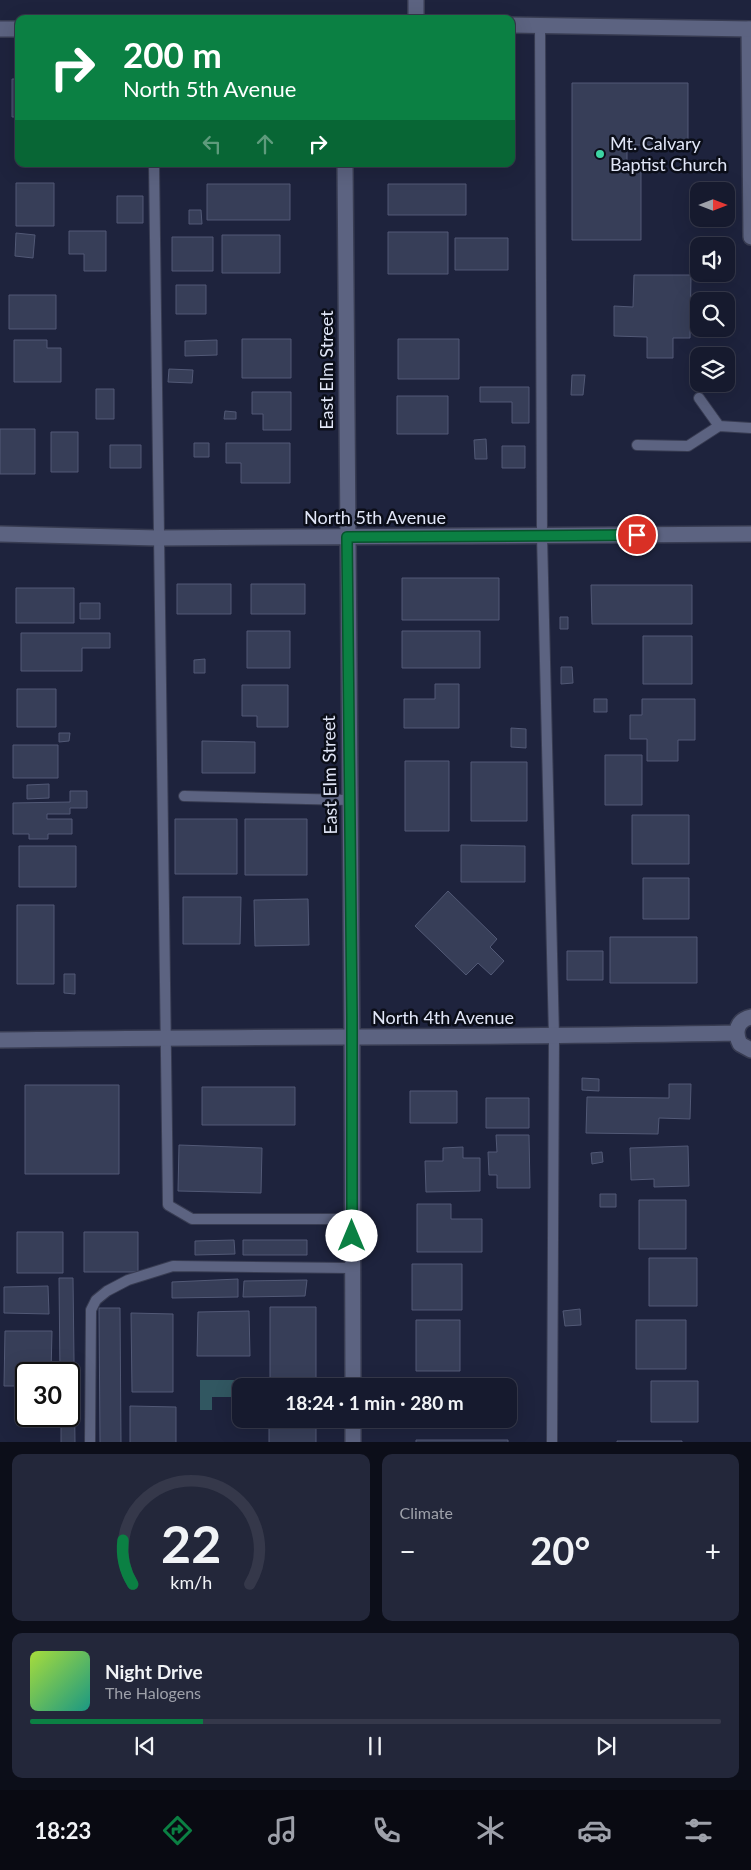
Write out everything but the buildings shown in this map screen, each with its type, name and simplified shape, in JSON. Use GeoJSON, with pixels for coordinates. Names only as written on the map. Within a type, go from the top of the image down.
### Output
{"type":"FeatureCollection","features":[{"type":"Feature","properties":{"kind":"street"},"geometry":{"type":"LineString","coordinates":[[416,0],[416,15]]}},
{"type":"Feature","properties":{"kind":"street"},"geometry":{"type":"LineString","coordinates":[[515,25],[750,29],[751,237]]}},
{"type":"Feature","properties":{"kind":"street"},"geometry":{"type":"LineString","coordinates":[[0,29],[15,29]]}},
{"type":"Feature","properties":{"kind":"street","name":"East Elm Street"},"geometry":{"type":"LineString","coordinates":[[345,167],[353,1378]]}},
{"type":"Feature","properties":{"kind":"street","name":"North 5th Avenue"},"geometry":{"type":"LineString","coordinates":[[0,534],[158,538],[751,534]]}},
{"type":"Feature","properties":{"kind":"street"},"geometry":{"type":"LineString","coordinates":[[751,1017],[744,1019],[740,1023],[736,1033],[740,1044],[751,1050]]}},
{"type":"Feature","properties":{"kind":"street","name":"North 4th Avenue"},"geometry":{"type":"LineString","coordinates":[[0,1040],[166,1037],[554,1037],[736,1033]]}},
{"type":"Feature","properties":{"kind":"street"},"geometry":{"type":"LineString","coordinates":[[353,1428],[353,1442]]}},
{"type":"Feature","properties":{"kind":"lane"},"geometry":{"type":"LineString","coordinates":[[540,24],[542,536],[554,1037],[552,1442]]}},
{"type":"Feature","properties":{"kind":"lane"},"geometry":{"type":"LineString","coordinates":[[154,167],[168,1205],[192,1219],[351,1219]]}},
{"type":"Feature","properties":{"kind":"lane"},"geometry":{"type":"LineString","coordinates":[[699,398],[719,426]]}},
{"type":"Feature","properties":{"kind":"lane"},"geometry":{"type":"LineString","coordinates":[[638,445],[688,446],[719,426],[751,428]]}},
{"type":"Feature","properties":{"kind":"lane"},"geometry":{"type":"LineString","coordinates":[[184,796],[350,800]]}},
{"type":"Feature","properties":{"kind":"lane"},"geometry":{"type":"LineString","coordinates":[[90,1442],[91,1310],[96,1300],[107,1291],[128,1280],[174,1266],[352,1268]]}},
{"type":"Feature","properties":{"kind":"shaded area"},"geometry":{"type":"Polygon","coordinates":[[[200,1380],[232,1380],[232,1397],[212,1397],[212,1410],[200,1410],[200,1380]]]}},
{"type":"Feature","properties":{"kind":"place","name":"Mt. Calvary Baptist Church"},"geometry":{"type":"Point","coordinates":[600,154]}},
{"type":"Feature","properties":{"kind":"route"},"geometry":{"type":"LineString","coordinates":[[352,1236],[352,1017],[347,537],[637,535]]}}]}
